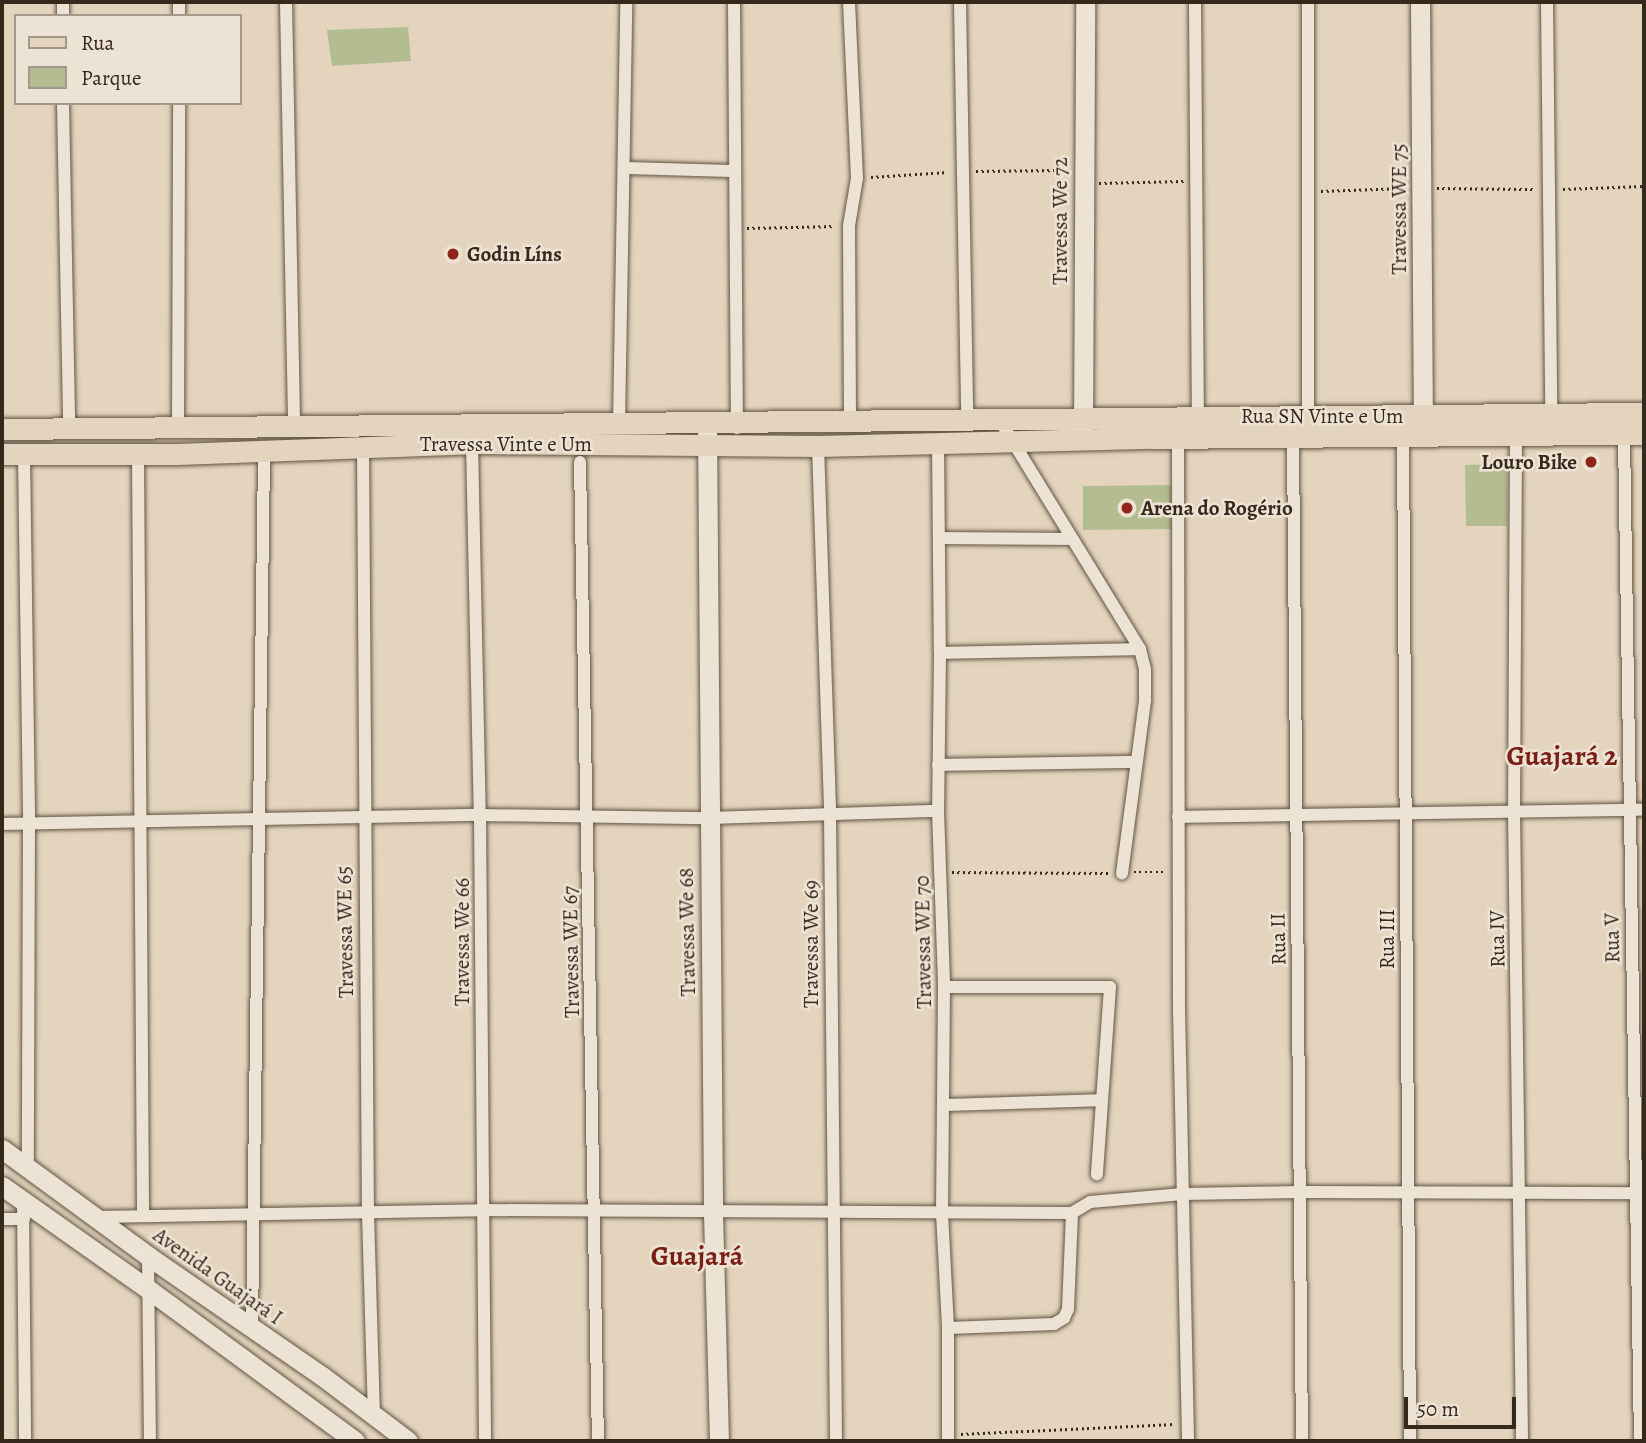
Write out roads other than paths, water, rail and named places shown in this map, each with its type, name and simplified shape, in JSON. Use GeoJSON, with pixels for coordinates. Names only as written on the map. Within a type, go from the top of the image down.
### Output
{"type":"FeatureCollection","features":[{"type":"Feature","properties":{"kind":"main road","name":"Rua SN Vinte e Um"},"geometry":{"type":"LineString","coordinates":[[999,419],[1644,413]]}},
{"type":"Feature","properties":{"kind":"main road","name":"Travessa Vinte e Um"},"geometry":{"type":"LineString","coordinates":[[2,429],[999,419]]}},
{"type":"Feature","properties":{"kind":"main road"},"geometry":{"type":"LineString","coordinates":[[784,422],[784,445]]}},
{"type":"Feature","properties":{"kind":"main road"},"geometry":{"type":"LineString","coordinates":[[649,423],[649,445]]}},
{"type":"Feature","properties":{"kind":"main road","name":"Rua SN Vinte e Um"},"geometry":{"type":"LineString","coordinates":[[1011,441],[1634,435]]}},
{"type":"Feature","properties":{"kind":"main road","name":"Travessa Vinte e Um"},"geometry":{"type":"LineString","coordinates":[[2,454],[138,454],[472,443],[818,446],[1011,441]]}},
{"type":"Feature","properties":{"kind":"street"},"geometry":{"type":"LineString","coordinates":[[286,2],[294,426]]}},
{"type":"Feature","properties":{"kind":"street"},"geometry":{"type":"LineString","coordinates":[[619,423],[625,2]]}},
{"type":"Feature","properties":{"kind":"street"},"geometry":{"type":"LineString","coordinates":[[734,2],[738,444]]}},
{"type":"Feature","properties":{"kind":"street"},"geometry":{"type":"LineString","coordinates":[[849,2],[857,178],[849,226],[850,422]]}},
{"type":"Feature","properties":{"kind":"street"},"geometry":{"type":"LineString","coordinates":[[960,2],[967,420]]}},
{"type":"Feature","properties":{"kind":"street","name":"Travessa We 72"},"geometry":{"type":"LineString","coordinates":[[1083,440],[1082,183],[1085,2]]}},
{"type":"Feature","properties":{"kind":"street"},"geometry":{"type":"LineString","coordinates":[[1195,2],[1194,181],[1198,416]]}},
{"type":"Feature","properties":{"kind":"street"},"geometry":{"type":"LineString","coordinates":[[1308,2],[1308,415]]}},
{"type":"Feature","properties":{"kind":"street","name":"Travessa WE 75"},"geometry":{"type":"LineString","coordinates":[[1420,2],[1423,416]]}},
{"type":"Feature","properties":{"kind":"street"},"geometry":{"type":"LineString","coordinates":[[1547,2],[1551,414]]}},
{"type":"Feature","properties":{"kind":"street"},"geometry":{"type":"LineString","coordinates":[[63,105],[69,427]]}},
{"type":"Feature","properties":{"kind":"street"},"geometry":{"type":"LineString","coordinates":[[178,427],[179,105]]}},
{"type":"Feature","properties":{"kind":"street"},"geometry":{"type":"LineString","coordinates":[[624,169],[734,171]]}},
{"type":"Feature","properties":{"kind":"street"},"geometry":{"type":"LineString","coordinates":[[999,419],[1140,649],[1146,685],[1122,873]]}},
{"type":"Feature","properties":{"kind":"street","name":"Travessa We 68"},"geometry":{"type":"LineString","coordinates":[[707,423],[705,446],[713,1212],[719,1441]]}},
{"type":"Feature","properties":{"kind":"street","name":"Rua V"},"geometry":{"type":"LineString","coordinates":[[1634,435],[1628,810],[1641,1193],[1640,1441]]}},
{"type":"Feature","properties":{"kind":"street","name":"Rua IV"},"geometry":{"type":"LineString","coordinates":[[1517,436],[1514,811],[1521,1195],[1522,1441]]}},
{"type":"Feature","properties":{"kind":"street","name":"Rua II"},"geometry":{"type":"LineString","coordinates":[[1293,437],[1302,1441]]}},
{"type":"Feature","properties":{"kind":"street","name":"Rua III"},"geometry":{"type":"LineString","coordinates":[[1403,437],[1410,1441]]}},
{"type":"Feature","properties":{"kind":"street"},"geometry":{"type":"LineString","coordinates":[[1178,439],[1178,872],[1188,1441]]}},
{"type":"Feature","properties":{"kind":"street","name":"Travessa WE 70"},"geometry":{"type":"LineString","coordinates":[[938,442],[940,653],[937,811],[942,872],[942,1213],[948,1328],[948,1438]]}},
{"type":"Feature","properties":{"kind":"street","name":"Travessa We 66"},"geometry":{"type":"LineString","coordinates":[[472,443],[480,815],[485,1441]]}},
{"type":"Feature","properties":{"kind":"street","name":"Travessa WE 65"},"geometry":{"type":"LineString","coordinates":[[363,446],[363,818],[368,1214],[374,1418]]}},
{"type":"Feature","properties":{"kind":"street","name":"Travessa We 69"},"geometry":{"type":"LineString","coordinates":[[818,446],[830,813],[836,1441]]}},
{"type":"Feature","properties":{"kind":"street"},"geometry":{"type":"LineString","coordinates":[[252,1326],[264,451]]}},
{"type":"Feature","properties":{"kind":"street"},"geometry":{"type":"LineString","coordinates":[[24,454],[29,823],[27,1167]]}},
{"type":"Feature","properties":{"kind":"street"},"geometry":{"type":"LineString","coordinates":[[138,454],[143,1214]]}},
{"type":"Feature","properties":{"kind":"street","name":"Travessa WE 67"},"geometry":{"type":"LineString","coordinates":[[580,462],[598,1441]]}},
{"type":"Feature","properties":{"kind":"street"},"geometry":{"type":"LineString","coordinates":[[939,538],[1072,539]]}},
{"type":"Feature","properties":{"kind":"street"},"geometry":{"type":"LineString","coordinates":[[940,653],[1140,649]]}},
{"type":"Feature","properties":{"kind":"street"},"geometry":{"type":"LineString","coordinates":[[937,765],[1136,762]]}},
{"type":"Feature","properties":{"kind":"street"},"geometry":{"type":"LineString","coordinates":[[1178,817],[1644,810]]}},
{"type":"Feature","properties":{"kind":"street"},"geometry":{"type":"LineString","coordinates":[[2,824],[480,815],[709,818],[937,811]]}},
{"type":"Feature","properties":{"kind":"street"},"geometry":{"type":"LineString","coordinates":[[944,987],[1110,987],[1100,1100],[1097,1175]]}},
{"type":"Feature","properties":{"kind":"street"},"geometry":{"type":"LineString","coordinates":[[944,1105],[1100,1100]]}},
{"type":"Feature","properties":{"kind":"street","name":"Avenida Guajará I"},"geometry":{"type":"LineString","coordinates":[[2,1149],[148,1256],[252,1326],[408,1441]]}},
{"type":"Feature","properties":{"kind":"street"},"geometry":{"type":"LineString","coordinates":[[2,1186],[24,1210],[148,1289],[355,1441]]}},
{"type":"Feature","properties":{"kind":"street"},"geometry":{"type":"LineString","coordinates":[[98,1217],[143,1214],[368,1214],[483,1210],[1072,1213],[1090,1202],[1183,1195],[1300,1192],[1521,1195],[1641,1193]]}},
{"type":"Feature","properties":{"kind":"street"},"geometry":{"type":"LineString","coordinates":[[2,1219],[24,1210]]}},
{"type":"Feature","properties":{"kind":"street"},"geometry":{"type":"LineString","coordinates":[[24,1210],[25,1441]]}},
{"type":"Feature","properties":{"kind":"street"},"geometry":{"type":"LineString","coordinates":[[948,1328],[1054,1324],[1064,1318],[1068,1309],[1072,1213]]}},
{"type":"Feature","properties":{"kind":"street"},"geometry":{"type":"LineString","coordinates":[[148,1256],[150,1441]]}},
{"type":"Feature","properties":{"kind":"place","name":"Godin Líns"},"geometry":{"type":"Point","coordinates":[453,254]}},
{"type":"Feature","properties":{"kind":"place","name":"Louro Bike"},"geometry":{"type":"Point","coordinates":[1591,462]}},
{"type":"Feature","properties":{"kind":"place","name":"Arena do Rogério"},"geometry":{"type":"Point","coordinates":[1127,508]}},
{"type":"Feature","properties":{"kind":"district","name":"Guajará 2"},"geometry":{"type":"Point","coordinates":[1562,756]}},
{"type":"Feature","properties":{"kind":"district","name":"Guajará"},"geometry":{"type":"Point","coordinates":[697,1256]}}]}
